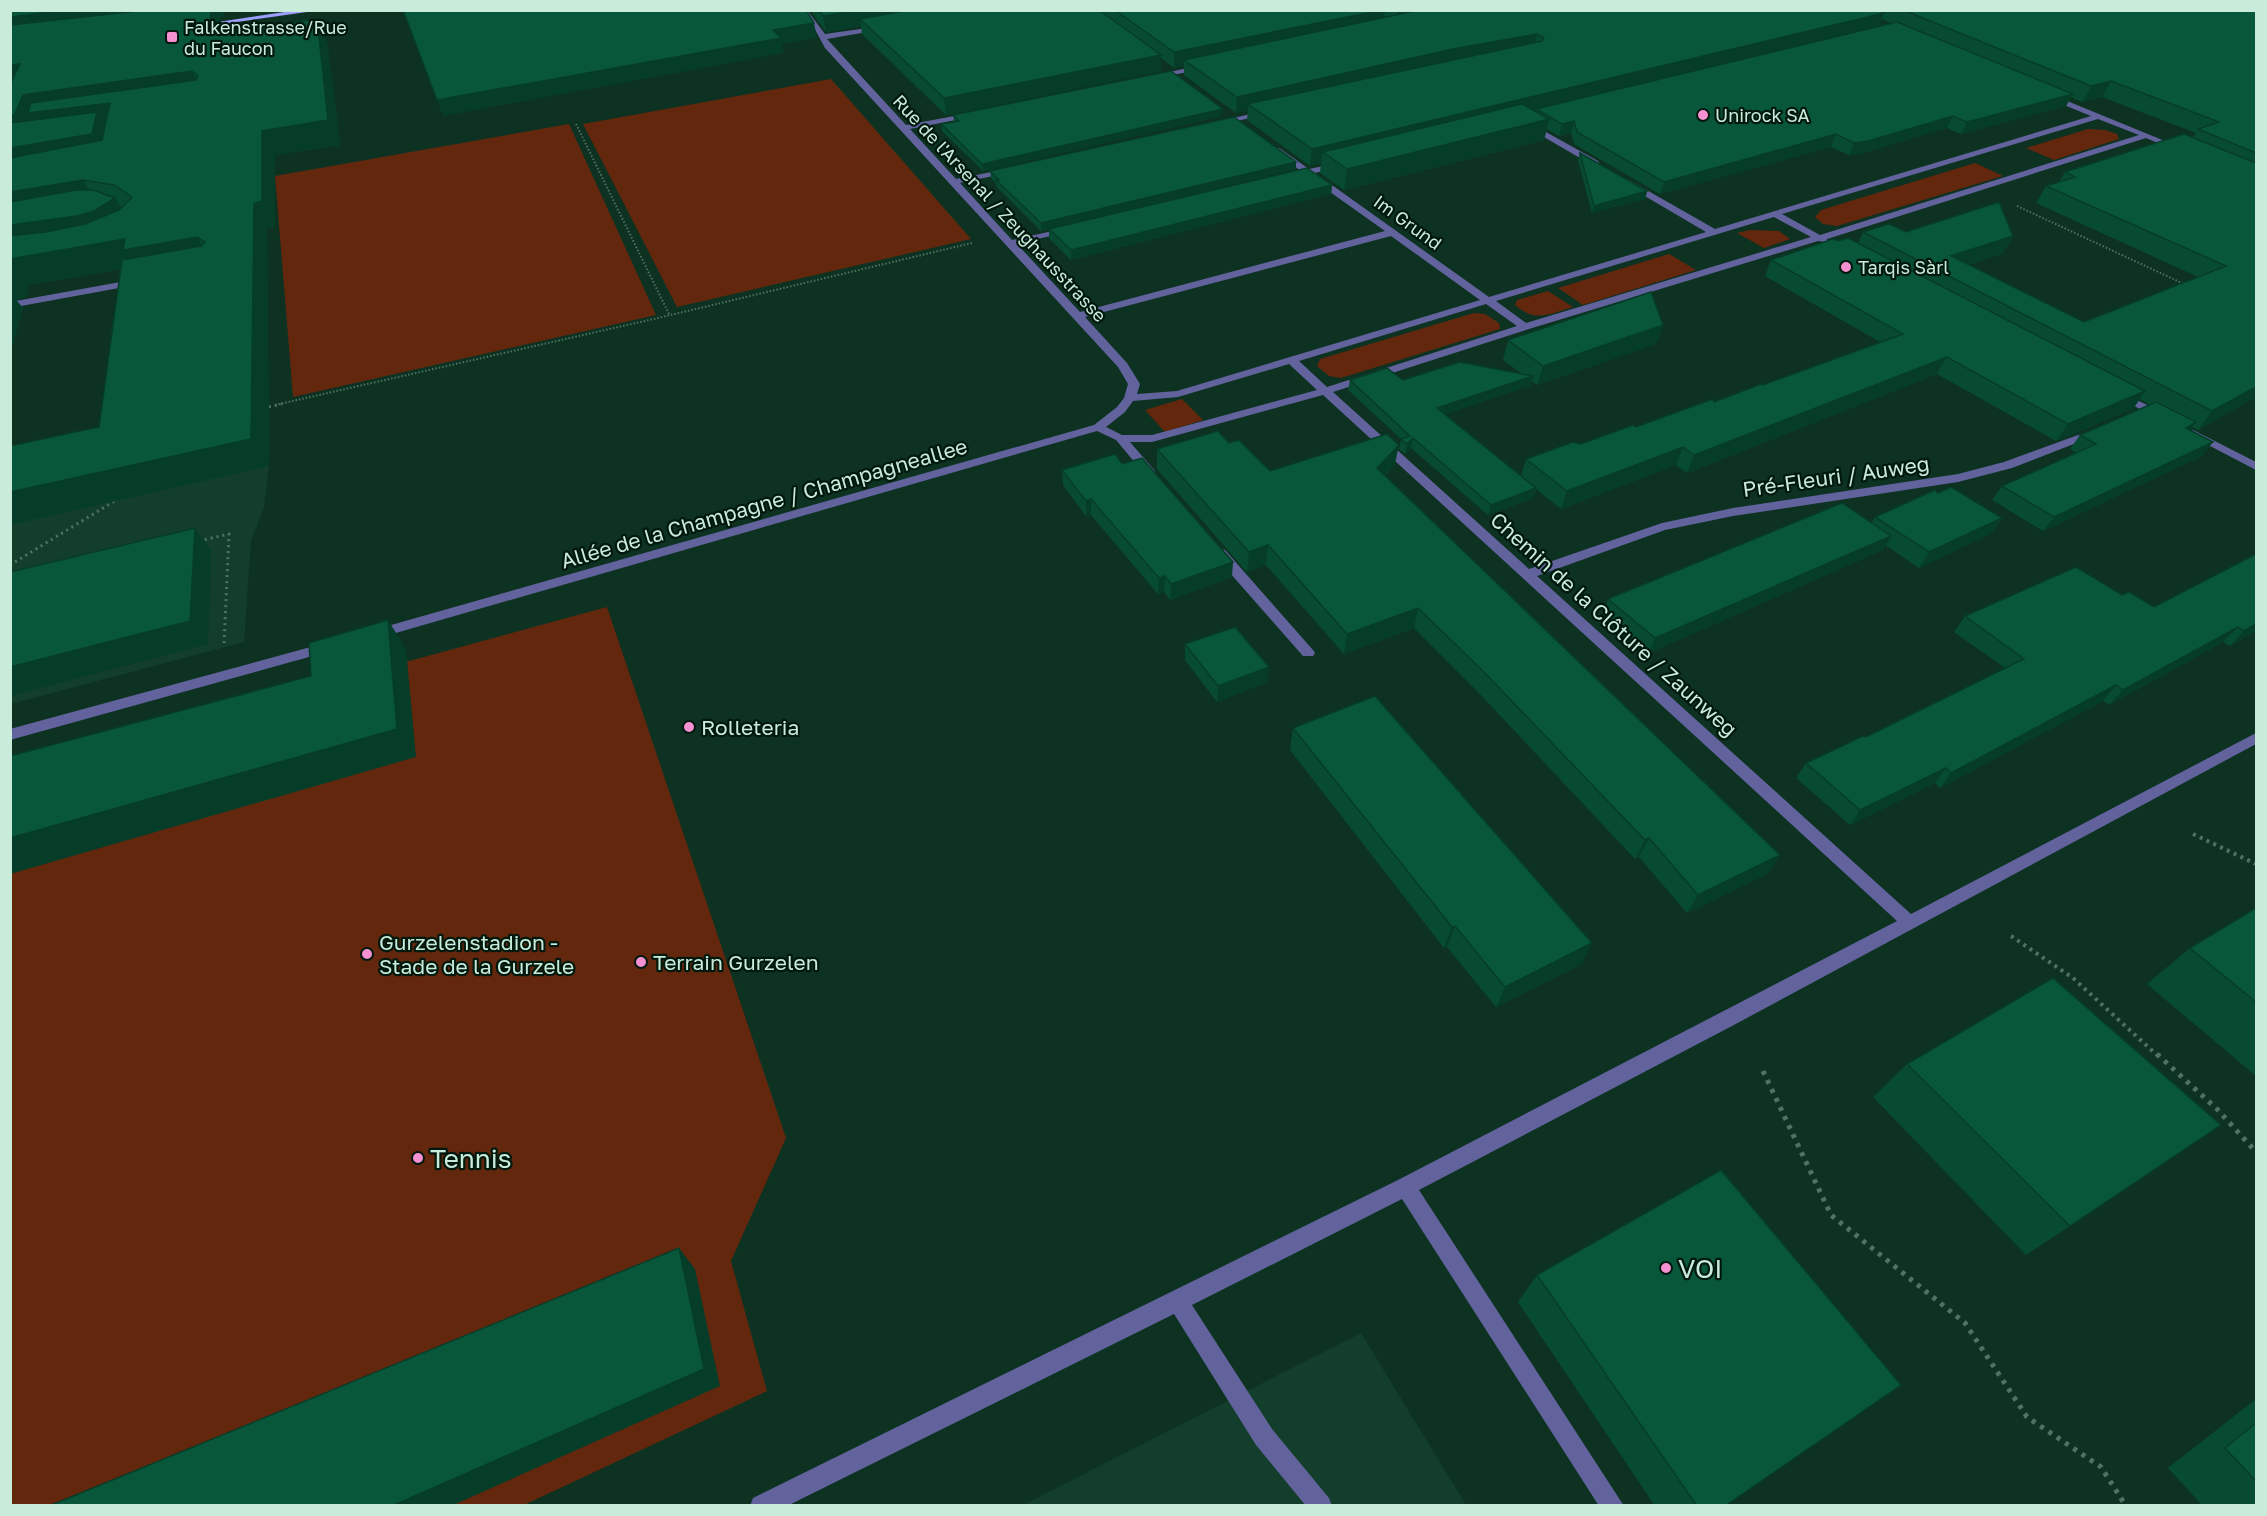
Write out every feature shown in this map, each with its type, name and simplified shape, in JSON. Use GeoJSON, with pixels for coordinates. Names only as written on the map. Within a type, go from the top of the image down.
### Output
{"type":"FeatureCollection","features":[{"type":"Feature","properties":{"kind":"main road"},"geometry":{"type":"LineString","coordinates":[[188,27],[318,10]]}},
{"type":"Feature","properties":{"kind":"street","name":"Rue de l'Arsenal / Zeughausstrasse"},"geometry":{"type":"LineString","coordinates":[[803,10],[815,23],[828,46],[1078,316],[1133,379],[1130,398]]}},
{"type":"Feature","properties":{"kind":"street"},"geometry":{"type":"LineString","coordinates":[[823,37],[883,27]]}},
{"type":"Feature","properties":{"kind":"street"},"geometry":{"type":"LineString","coordinates":[[1155,62],[1179,80]]}},
{"type":"Feature","properties":{"kind":"street"},"geometry":{"type":"LineString","coordinates":[[1147,78],[1215,64]]}},
{"type":"Feature","properties":{"kind":"street"},"geometry":{"type":"LineString","coordinates":[[2043,94],[2191,153]]}},
{"type":"Feature","properties":{"kind":"street"},"geometry":{"type":"LineString","coordinates":[[1211,124],[1280,108]]}},
{"type":"Feature","properties":{"kind":"street"},"geometry":{"type":"LineString","coordinates":[[904,128],[987,111]]}},
{"type":"Feature","properties":{"kind":"street"},"geometry":{"type":"LineString","coordinates":[[1225,112],[1244,125]]}},
{"type":"Feature","properties":{"kind":"street"},"geometry":{"type":"LineString","coordinates":[[1098,427],[1111,419],[1130,398],[1178,394],[2098,116]]}},
{"type":"Feature","properties":{"kind":"street"},"geometry":{"type":"LineString","coordinates":[[1532,117],[1520,120],[1602,167]]}},
{"type":"Feature","properties":{"kind":"street"},"geometry":{"type":"LineString","coordinates":[[1120,438],[1152,439],[1326,390],[1525,327],[1981,189],[2147,135]]}},
{"type":"Feature","properties":{"kind":"street","name":"Im Grund"},"geometry":{"type":"LineString","coordinates":[[1271,145],[1489,300]]}},
{"type":"Feature","properties":{"kind":"street"},"geometry":{"type":"LineString","coordinates":[[1286,177],[1353,160]]}},
{"type":"Feature","properties":{"kind":"street"},"geometry":{"type":"LineString","coordinates":[[954,182],[1014,169]]}},
{"type":"Feature","properties":{"kind":"street"},"geometry":{"type":"LineString","coordinates":[[1622,179],[1715,233]]}},
{"type":"Feature","properties":{"kind":"street"},"geometry":{"type":"LineString","coordinates":[[1775,214],[1831,244]]}},
{"type":"Feature","properties":{"kind":"street"},"geometry":{"type":"LineString","coordinates":[[1010,243],[1083,226]]}},
{"type":"Feature","properties":{"kind":"street"},"geometry":{"type":"LineString","coordinates":[[1078,316],[1394,232]]}},
{"type":"Feature","properties":{"kind":"street"},"geometry":{"type":"LineString","coordinates":[[10,305],[146,281]]}},
{"type":"Feature","properties":{"kind":"street"},"geometry":{"type":"LineString","coordinates":[[1489,300],[1525,327]]}},
{"type":"Feature","properties":{"kind":"street","name":"Chemin de la Clôture / Zaunweg"},"geometry":{"type":"LineString","coordinates":[[1290,359],[1909,922]]}},
{"type":"Feature","properties":{"kind":"street"},"geometry":{"type":"LineString","coordinates":[[2106,387],[2142,412],[2173,422],[2256,467]]}},
{"type":"Feature","properties":{"kind":"street"},"geometry":{"type":"LineString","coordinates":[[1098,427],[1120,438],[1159,483]]}},
{"type":"Feature","properties":{"kind":"street","name":"Allée de la Champagne / Champagneallee"},"geometry":{"type":"LineString","coordinates":[[362,638],[1098,427]]}},
{"type":"Feature","properties":{"kind":"street","name":"Pré-Fleuri / Auweg"},"geometry":{"type":"LineString","coordinates":[[1528,574],[1662,527],[1733,512],[1958,478],[2008,465],[2061,447],[2104,428]]}},
{"type":"Feature","properties":{"kind":"street"},"geometry":{"type":"LineString","coordinates":[[1214,545],[1308,653]]}},
{"type":"Feature","properties":{"kind":"street"},"geometry":{"type":"LineString","coordinates":[[10,735],[339,644]]}},
{"type":"Feature","properties":{"kind":"street"},"geometry":{"type":"LineString","coordinates":[[762,1506],[1178,1302],[1405,1187],[1817,973],[2256,738]]}},
{"type":"Feature","properties":{"kind":"street"},"geometry":{"type":"LineString","coordinates":[[1405,1187],[1613,1506]]}},
{"type":"Feature","properties":{"kind":"street"},"geometry":{"type":"LineString","coordinates":[[1178,1302],[1264,1437],[1321,1506]]}},
{"type":"Feature","properties":{"kind":"path"},"geometry":{"type":"LineString","coordinates":[[576,124],[669,314]]}},
{"type":"Feature","properties":{"kind":"path"},"geometry":{"type":"LineString","coordinates":[[1981,189],[2193,288]]}},
{"type":"Feature","properties":{"kind":"path"},"geometry":{"type":"LineString","coordinates":[[253,410],[976,242]]}},
{"type":"Feature","properties":{"kind":"path"},"geometry":{"type":"LineString","coordinates":[[10,565],[113,502],[113,491]]}},
{"type":"Feature","properties":{"kind":"path"},"geometry":{"type":"LineString","coordinates":[[194,542],[229,534],[224,648]]}},
{"type":"Feature","properties":{"kind":"path"},"geometry":{"type":"LineString","coordinates":[[2193,834],[2256,864]]}},
{"type":"Feature","properties":{"kind":"path"},"geometry":{"type":"LineString","coordinates":[[2011,936],[2073,978],[2218,1110],[2256,1152]]}},
{"type":"Feature","properties":{"kind":"path"},"geometry":{"type":"LineString","coordinates":[[1762,1071],[1832,1215],[1965,1323],[2027,1417],[2101,1467],[2126,1506]]}},
{"type":"Feature","properties":{"kind":"shaded area"},"geometry":{"type":"Polygon","coordinates":[[[831,79],[971,239],[677,307],[583,124],[831,79]]]}},
{"type":"Feature","properties":{"kind":"shaded area"},"geometry":{"type":"Polygon","coordinates":[[[569,124],[656,315],[293,397],[275,176],[569,124]]]}},
{"type":"Feature","properties":{"kind":"shaded area"},"geometry":{"type":"Polygon","coordinates":[[[2088,129],[2105,130],[2117,134],[2119,139],[2054,160],[2026,148],[2088,129]]]}},
{"type":"Feature","properties":{"kind":"shaded area"},"geometry":{"type":"Polygon","coordinates":[[[1975,163],[2003,176],[1837,226],[1823,224],[1815,217],[1821,210],[1975,163]]]}},
{"type":"Feature","properties":{"kind":"shaded area"},"geometry":{"type":"Polygon","coordinates":[[[1750,230],[1779,231],[1790,239],[1764,248],[1737,233],[1750,230]]]}},
{"type":"Feature","properties":{"kind":"shaded area"},"geometry":{"type":"Polygon","coordinates":[[[1669,254],[1696,270],[1583,305],[1558,288],[1669,254]]]}},
{"type":"Feature","properties":{"kind":"shaded area"},"geometry":{"type":"Polygon","coordinates":[[[1548,291],[1573,307],[1550,314],[1536,315],[1523,311],[1515,305],[1517,300],[1548,291]]]}},
{"type":"Feature","properties":{"kind":"shaded area"},"geometry":{"type":"Polygon","coordinates":[[[1474,313],[1485,314],[1499,323],[1500,329],[1341,378],[1329,376],[1317,366],[1320,359],[1474,313]]]}},
{"type":"Feature","properties":{"kind":"shaded area"},"geometry":{"type":"Polygon","coordinates":[[[1182,399],[1203,420],[1165,432],[1145,410],[1182,399]]]}},
{"type":"Feature","properties":{"kind":"shaded area"},"geometry":{"type":"Polygon","coordinates":[[[268,413],[269,466],[264,507],[251,541],[244,642],[11,704],[11,469],[268,413]]]}},
{"type":"Feature","properties":{"kind":"shaded area","name":"Gurzelenstadion - Stade de la Gurzele"},"geometry":{"type":"Polygon","coordinates":[[[607,607],[786,1138],[731,1261],[767,1391],[524,1505],[11,1506],[11,770],[607,607]]]}},
{"type":"Feature","properties":{"kind":"shaded area"},"geometry":{"type":"Polygon","coordinates":[[[1361,1333],[1466,1505],[1021,1506],[1361,1333]]]}},
{"type":"Feature","properties":{"kind":"building"},"geometry":{"type":"Polygon","coordinates":[[[10,10],[65,10],[10,17],[10,10]]]}},
{"type":"Feature","properties":{"kind":"building"},"geometry":{"type":"Polygon","coordinates":[[[147,10],[211,10],[209,35],[317,19],[328,120],[262,131],[262,201],[254,203],[251,439],[10,492],[10,446],[99,427],[122,260],[201,246],[205,242],[197,237],[123,250],[125,239],[10,259],[10,236],[85,224],[119,210],[132,197],[114,185],[83,180],[10,192],[10,158],[102,140],[110,103],[28,113],[31,103],[196,80],[198,76],[192,71],[23,95],[14,115],[10,115],[10,85],[20,64],[10,65],[10,25],[147,10]]]}},
{"type":"Feature","properties":{"kind":"building"},"geometry":{"type":"Polygon","coordinates":[[[403,10],[806,10],[814,23],[773,30],[781,38],[437,100],[403,10]]]}},
{"type":"Feature","properties":{"kind":"building"},"geometry":{"type":"Polygon","coordinates":[[[819,10],[859,10],[823,16],[819,10]]]}},
{"type":"Feature","properties":{"kind":"building"},"geometry":{"type":"Polygon","coordinates":[[[909,10],[1099,10],[1161,55],[944,98],[860,19],[909,10]]]}},
{"type":"Feature","properties":{"kind":"building"},"geometry":{"type":"Polygon","coordinates":[[[1115,10],[1382,10],[1174,52],[1115,10]]]}},
{"type":"Feature","properties":{"kind":"building"},"geometry":{"type":"Polygon","coordinates":[[[1419,10],[1878,10],[1884,13],[1312,149],[1248,104],[1542,41],[1544,38],[1537,34],[1453,49],[1237,97],[1184,60],[1419,10]]]}},
{"type":"Feature","properties":{"kind":"building"},"geometry":{"type":"Polygon","coordinates":[[[1903,10],[2256,10],[2256,153],[2198,129],[2219,122],[2111,81],[2091,86],[1903,10]]]}},
{"type":"Feature","properties":{"kind":"building"},"geometry":{"type":"Polygon","coordinates":[[[1897,22],[2073,94],[1967,122],[1953,116],[1868,141],[1854,143],[1836,134],[1664,182],[1577,132],[1574,121],[1562,124],[1536,109],[1897,22]]]}},
{"type":"Feature","properties":{"kind":"building"},"geometry":{"type":"Polygon","coordinates":[[[1171,71],[1223,109],[982,164],[941,124],[959,121],[953,115],[1171,71]]]}},
{"type":"Feature","properties":{"kind":"building"},"geometry":{"type":"Polygon","coordinates":[[[1522,104],[1549,119],[1347,169],[1323,152],[1522,104]]]}},
{"type":"Feature","properties":{"kind":"building"},"geometry":{"type":"Polygon","coordinates":[[[97,112],[92,134],[10,148],[10,123],[97,112]]]}},
{"type":"Feature","properties":{"kind":"building"},"geometry":{"type":"Polygon","coordinates":[[[1234,117],[1296,162],[1041,223],[996,180],[999,180],[990,171],[1234,117]]]}},
{"type":"Feature","properties":{"kind":"building"},"geometry":{"type":"Polygon","coordinates":[[[2184,134],[2256,163],[2256,387],[2212,411],[1863,232],[1889,224],[1906,232],[1999,202],[2013,236],[1951,256],[2084,322],[2226,266],[2046,186],[2075,177],[2065,172],[2184,134]]]}},
{"type":"Feature","properties":{"kind":"building"},"geometry":{"type":"Polygon","coordinates":[[[1580,153],[1647,191],[1594,206],[1580,153]]]}},
{"type":"Feature","properties":{"kind":"building"},"geometry":{"type":"Polygon","coordinates":[[[1307,168],[1332,185],[1071,250],[1049,229],[1307,168]]]}},
{"type":"Feature","properties":{"kind":"building"},"geometry":{"type":"Polygon","coordinates":[[[76,190],[93,190],[115,198],[94,211],[77,216],[10,225],[10,202],[76,190]]]}},
{"type":"Feature","properties":{"kind":"building"},"geometry":{"type":"Polygon","coordinates":[[[1848,238],[2145,391],[2068,424],[1947,357],[1694,455],[1683,447],[1567,491],[1526,459],[1573,442],[1581,444],[1633,425],[1636,427],[1713,399],[1714,402],[1903,334],[1771,260],[1833,239],[1838,241],[1848,238]]]}},
{"type":"Feature","properties":{"kind":"building"},"geometry":{"type":"Polygon","coordinates":[[[1651,292],[1663,325],[1543,366],[1508,340],[1651,292]]]}},
{"type":"Feature","properties":{"kind":"building"},"geometry":{"type":"Polygon","coordinates":[[[1460,362],[1533,376],[1437,408],[1536,488],[1491,505],[1413,438],[1407,444],[1401,439],[1410,436],[1350,380],[1387,368],[1403,380],[1460,362]]]}},
{"type":"Feature","properties":{"kind":"building"},"geometry":{"type":"Polygon","coordinates":[[[2156,402],[2196,422],[2186,428],[2213,442],[2054,517],[2002,486],[2096,444],[2080,435],[2156,402]]]}},
{"type":"Feature","properties":{"kind":"building"},"geometry":{"type":"Polygon","coordinates":[[[1218,431],[1229,443],[1239,440],[1270,471],[1387,434],[1399,445],[1377,468],[1780,855],[1698,895],[1649,838],[1645,840],[1484,672],[1418,608],[1347,634],[1268,545],[1249,552],[1157,449],[1218,431]]]}},
{"type":"Feature","properties":{"kind":"building"},"geometry":{"type":"Polygon","coordinates":[[[1115,454],[1122,464],[1142,458],[1233,562],[1171,584],[1165,576],[1159,578],[1091,499],[1086,501],[1062,470],[1115,454]]]}},
{"type":"Feature","properties":{"kind":"building"},"geometry":{"type":"Polygon","coordinates":[[[1951,487],[2002,518],[1929,552],[1875,517],[1935,490],[1938,493],[1951,487]]]}},
{"type":"Feature","properties":{"kind":"building"},"geometry":{"type":"Polygon","coordinates":[[[1842,503],[1891,536],[1655,638],[1608,599],[1842,503]]]}},
{"type":"Feature","properties":{"kind":"building"},"geometry":{"type":"Polygon","coordinates":[[[195,528],[190,621],[10,667],[10,572],[195,528]]]}},
{"type":"Feature","properties":{"kind":"building"},"geometry":{"type":"Polygon","coordinates":[[[2256,554],[2256,624],[2244,631],[2238,627],[2123,690],[2116,685],[1951,773],[1946,768],[1860,810],[1806,763],[1863,736],[1866,737],[2024,659],[1965,616],[2076,567],[2122,595],[2129,592],[2154,607],[2256,554]]]}},
{"type":"Feature","properties":{"kind":"building"},"geometry":{"type":"Polygon","coordinates":[[[388,620],[397,729],[10,838],[10,756],[311,676],[309,643],[388,620]]]}},
{"type":"Feature","properties":{"kind":"building"},"geometry":{"type":"Polygon","coordinates":[[[1235,627],[1269,667],[1218,686],[1185,644],[1235,627]]]}},
{"type":"Feature","properties":{"kind":"building"},"geometry":{"type":"Polygon","coordinates":[[[1375,696],[1592,943],[1505,987],[1455,926],[1452,927],[1293,728],[1375,696]]]}},
{"type":"Feature","properties":{"kind":"building"},"geometry":{"type":"Polygon","coordinates":[[[2256,908],[2256,1002],[2190,948],[2256,908]]]}},
{"type":"Feature","properties":{"kind":"building"},"geometry":{"type":"Polygon","coordinates":[[[2053,978],[2221,1125],[2070,1226],[1907,1064],[2053,978]]]}},
{"type":"Feature","properties":{"kind":"building"},"geometry":{"type":"Polygon","coordinates":[[[1721,1170],[1901,1385],[1725,1506],[1697,1506],[1537,1275],[1721,1170]]]}},
{"type":"Feature","properties":{"kind":"building"},"geometry":{"type":"Polygon","coordinates":[[[679,1248],[704,1369],[392,1506],[49,1506],[679,1248]]]}},
{"type":"Feature","properties":{"kind":"building"},"geometry":{"type":"Polygon","coordinates":[[[2256,1423],[2256,1481],[2225,1448],[2256,1423]]]}},
{"type":"Feature","properties":{"kind":"place","name":"Falkenstrasse/Rue du Faucon"},"geometry":{"type":"Point","coordinates":[172,37]}},
{"type":"Feature","properties":{"kind":"place","name":"Unirock SA"},"geometry":{"type":"Point","coordinates":[1703,115]}},
{"type":"Feature","properties":{"kind":"place","name":"Tarqis Sàrl"},"geometry":{"type":"Point","coordinates":[1846,267]}},
{"type":"Feature","properties":{"kind":"place","name":"Rolleteria"},"geometry":{"type":"Point","coordinates":[689,727]}},
{"type":"Feature","properties":{"kind":"place","name":"Gurzelenstadion - Stade de la Gurzele"},"geometry":{"type":"Point","coordinates":[367,954]}},
{"type":"Feature","properties":{"kind":"place","name":"Terrain Gurzelen"},"geometry":{"type":"Point","coordinates":[641,962]}},
{"type":"Feature","properties":{"kind":"place","name":"Tennis"},"geometry":{"type":"Point","coordinates":[418,1158]}},
{"type":"Feature","properties":{"kind":"place","name":"VOI"},"geometry":{"type":"Point","coordinates":[1666,1268]}}]}
